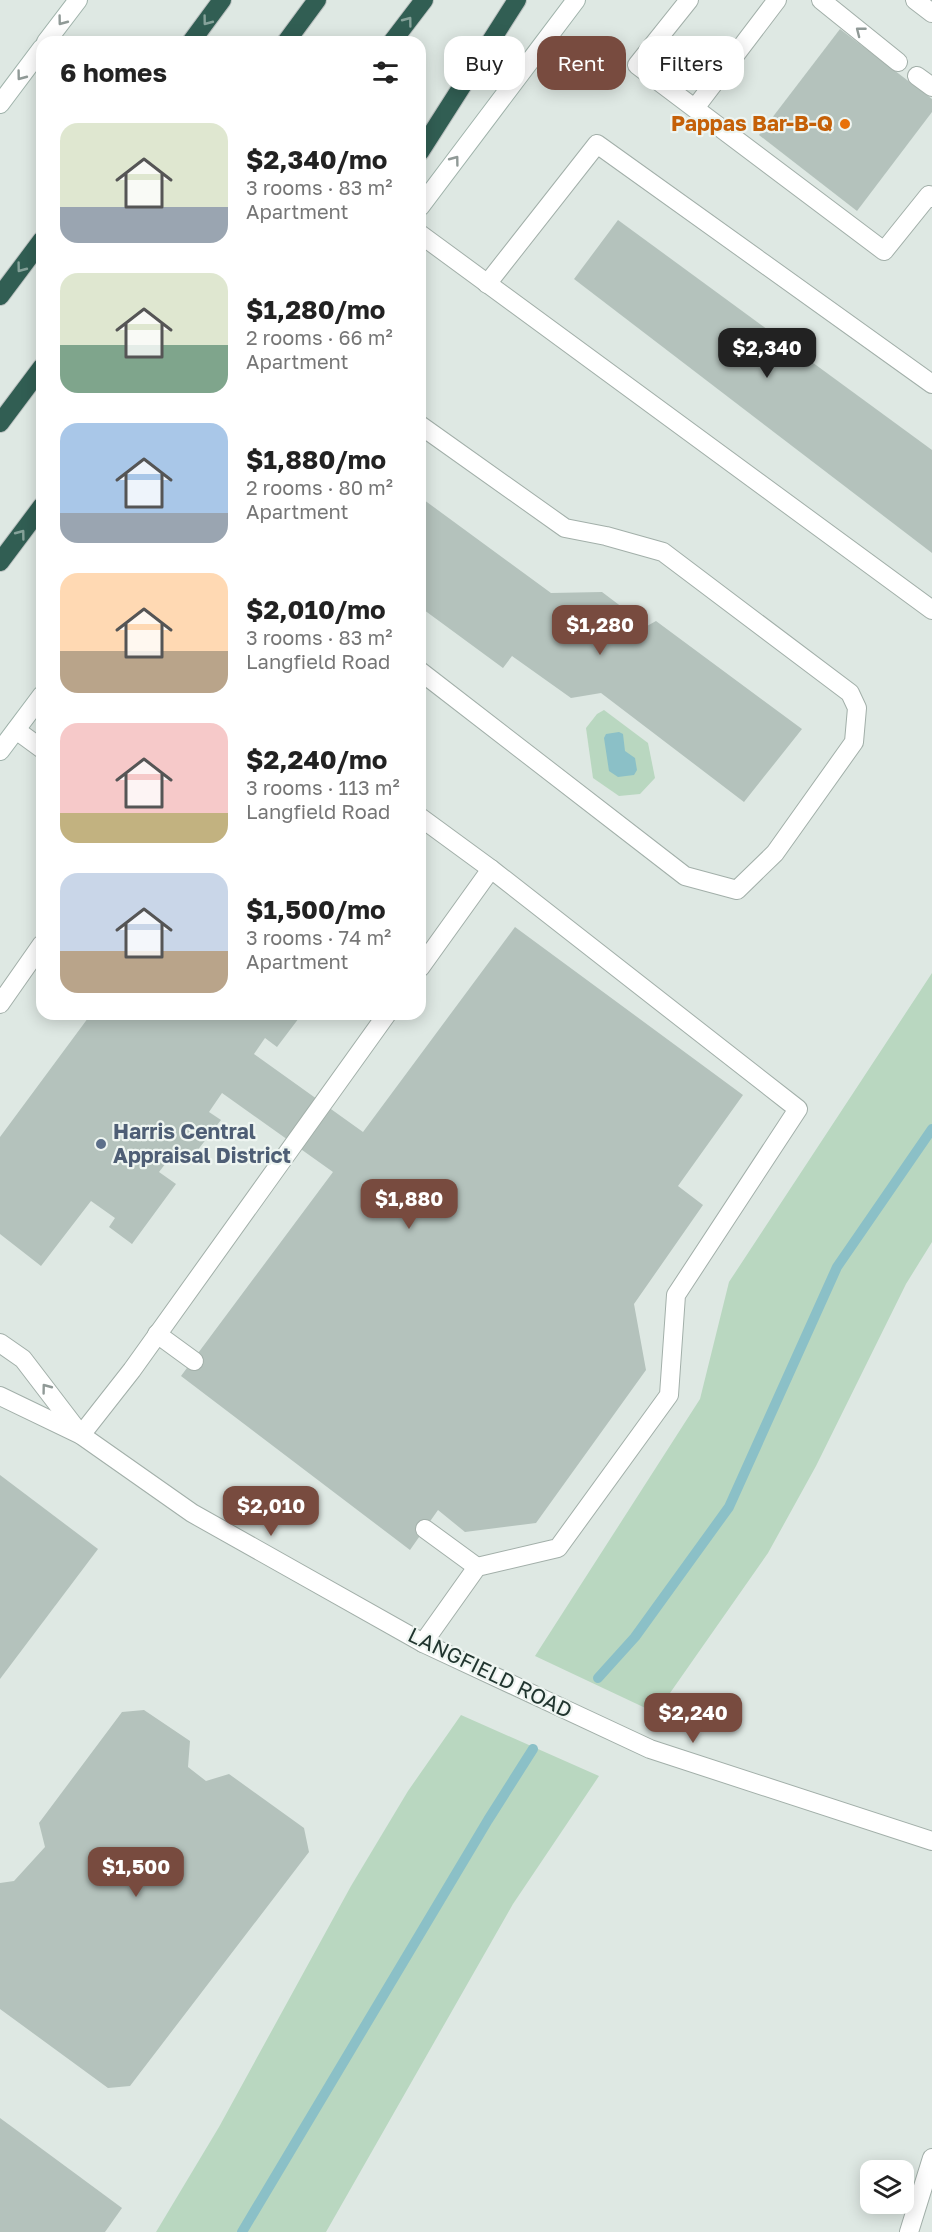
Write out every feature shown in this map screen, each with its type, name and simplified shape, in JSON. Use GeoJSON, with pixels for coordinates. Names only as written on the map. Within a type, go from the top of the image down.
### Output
{"type":"FeatureCollection","features":[{"type":"Feature","properties":{"kind":"highway"},"geometry":{"type":"LineString","coordinates":[[195,36],[222,0]]}},
{"type":"Feature","properties":{"kind":"highway"},"geometry":{"type":"LineString","coordinates":[[290,36],[317,0]]}},
{"type":"Feature","properties":{"kind":"highway"},"geometry":{"type":"LineString","coordinates":[[397,36],[424,0]]}},
{"type":"Feature","properties":{"kind":"highway"},"geometry":{"type":"LineString","coordinates":[[426,143],[518,0]]}},
{"type":"Feature","properties":{"kind":"highway"},"geometry":{"type":"LineString","coordinates":[[0,296],[36,248]]}},
{"type":"Feature","properties":{"kind":"highway"},"geometry":{"type":"LineString","coordinates":[[0,423],[36,375]]}},
{"type":"Feature","properties":{"kind":"highway"},"geometry":{"type":"LineString","coordinates":[[0,562],[36,514]]}},
{"type":"Feature","properties":{"kind":"street"},"geometry":{"type":"LineString","coordinates":[[51,36],[78,0]]}},
{"type":"Feature","properties":{"kind":"street"},"geometry":{"type":"LineString","coordinates":[[426,199],[576,0]]}},
{"type":"Feature","properties":{"kind":"street"},"geometry":{"type":"LineString","coordinates":[[689,0],[637,65],[884,251],[929,195],[932,198]]}},
{"type":"Feature","properties":{"kind":"street"},"geometry":{"type":"LineString","coordinates":[[695,108],[777,0]]}},
{"type":"Feature","properties":{"kind":"street"},"geometry":{"type":"LineString","coordinates":[[820,0],[898,62]]}},
{"type":"Feature","properties":{"kind":"street"},"geometry":{"type":"LineString","coordinates":[[915,0],[932,13]]}},
{"type":"Feature","properties":{"kind":"street"},"geometry":{"type":"LineString","coordinates":[[0,104],[36,56]]}},
{"type":"Feature","properties":{"kind":"street"},"geometry":{"type":"LineString","coordinates":[[917,76],[932,87]]}},
{"type":"Feature","properties":{"kind":"street"},"geometry":{"type":"LineString","coordinates":[[487,284],[597,144],[932,384]]}},
{"type":"Feature","properties":{"kind":"street"},"geometry":{"type":"LineString","coordinates":[[426,238],[932,610]]}},
{"type":"Feature","properties":{"kind":"street"},"geometry":{"type":"LineString","coordinates":[[426,429],[565,528],[606,536],[663,552],[850,693],[857,708],[854,742],[775,853],[737,890],[685,876],[426,676]]}},
{"type":"Feature","properties":{"kind":"street"},"geometry":{"type":"LineString","coordinates":[[0,751],[36,703]]}},
{"type":"Feature","properties":{"kind":"street"},"geometry":{"type":"LineString","coordinates":[[16,730],[36,745]]}},
{"type":"Feature","properties":{"kind":"street"},"geometry":{"type":"LineString","coordinates":[[423,1643],[477,1567],[558,1548],[669,1395],[676,1295],[798,1109],[491,869],[426,821]]}},
{"type":"Feature","properties":{"kind":"street"},"geometry":{"type":"LineString","coordinates":[[426,960],[491,869]]}},
{"type":"Feature","properties":{"kind":"street"},"geometry":{"type":"LineString","coordinates":[[0,1004],[36,953]]}},
{"type":"Feature","properties":{"kind":"street"},"geometry":{"type":"LineString","coordinates":[[81,1435],[157,1334],[383,1020]]}},
{"type":"Feature","properties":{"kind":"street"},"geometry":{"type":"LineString","coordinates":[[157,1334],[194,1361]]}},
{"type":"Feature","properties":{"kind":"street","name":"LANGFIELD ROAD"},"geometry":{"type":"LineString","coordinates":[[0,1342],[23,1359],[81,1435]]}},
{"type":"Feature","properties":{"kind":"street","name":"LANGFIELD ROAD"},"geometry":{"type":"LineString","coordinates":[[0,1396],[81,1435],[192,1513],[423,1643],[650,1749],[932,1841]]}},
{"type":"Feature","properties":{"kind":"street"},"geometry":{"type":"LineString","coordinates":[[424,1529],[477,1567]]}},
{"type":"Feature","properties":{"kind":"street"},"geometry":{"type":"LineString","coordinates":[[909,2232],[932,2158]]}},
{"type":"Feature","properties":{"kind":"green space"},"geometry":{"type":"Polygon","coordinates":[[[604,710],[648,743],[655,778],[640,794],[619,796],[593,778],[586,728],[597,714],[604,710]]]}},
{"type":"Feature","properties":{"kind":"green space"},"geometry":{"type":"Polygon","coordinates":[[[932,973],[932,1242],[906,1284],[816,1466],[768,1553],[656,1713],[535,1656],[700,1399],[729,1282],[932,973]]]}},
{"type":"Feature","properties":{"kind":"green space"},"geometry":{"type":"Polygon","coordinates":[[[461,1715],[599,1776],[513,1904],[326,2232],[156,2232],[219,2127],[351,1886],[408,1791],[461,1715]]]}},
{"type":"Feature","properties":{"kind":"water"},"geometry":{"type":"Polygon","coordinates":[[[619,732],[623,734],[625,751],[635,758],[637,770],[634,775],[618,777],[609,771],[604,738],[606,734],[619,732]]]}},
{"type":"Feature","properties":{"kind":"building","name":"Pappas Bar-B-Q"},"geometry":{"type":"Polygon","coordinates":[[[840,29],[932,99],[932,112],[857,211],[759,135],[840,29]]]}},
{"type":"Feature","properties":{"kind":"building"},"geometry":{"type":"Polygon","coordinates":[[[618,220],[932,450],[932,553],[574,279],[618,220]]]}},
{"type":"Feature","properties":{"kind":"building"},"geometry":{"type":"Polygon","coordinates":[[[426,501],[551,593],[602,592],[647,626],[656,621],[802,729],[744,802],[601,693],[571,698],[512,656],[503,668],[426,611],[426,501]]]}},
{"type":"Feature","properties":{"kind":"building"},"geometry":{"type":"Polygon","coordinates":[[[515,927],[743,1095],[678,1186],[703,1205],[634,1304],[646,1370],[536,1523],[465,1532],[438,1510],[410,1550],[181,1376],[333,1172],[222,1093],[209,1112],[221,1120],[190,1160],[176,1150],[159,1172],[176,1184],[132,1244],[109,1227],[115,1218],[91,1201],[41,1266],[0,1234],[0,1137],[87,1020],[297,1020],[277,1047],[265,1038],[254,1054],[363,1132],[515,927]]]}},
{"type":"Feature","properties":{"kind":"building"},"geometry":{"type":"Polygon","coordinates":[[[0,1475],[98,1549],[0,1679],[0,1475]]]}},
{"type":"Feature","properties":{"kind":"building"},"geometry":{"type":"Polygon","coordinates":[[[144,1710],[190,1741],[188,1767],[206,1781],[229,1774],[304,1828],[309,1852],[130,2086],[108,2088],[0,2009],[0,1883],[14,1881],[45,1847],[39,1823],[122,1712],[144,1710]]]}},
{"type":"Feature","properties":{"kind":"building"},"geometry":{"type":"Polygon","coordinates":[[[0,2118],[122,2208],[105,2232],[0,2232],[0,2118]]]}},
{"type":"Feature","properties":{"kind":"waterway"},"geometry":{"type":"LineString","coordinates":[[598,1678],[635,1637],[729,1507],[837,1267],[932,1129]]}},
{"type":"Feature","properties":{"kind":"waterway"},"geometry":{"type":"LineString","coordinates":[[242,2232],[488,1820],[533,1749]]}},
{"type":"Feature","properties":{"kind":"place","name":"Pappas Bar-B-Q"},"geometry":{"type":"Point","coordinates":[845,124]}},
{"type":"Feature","properties":{"kind":"place","name":"Harris Central Appraisal District"},"geometry":{"type":"Point","coordinates":[101,1144]}}]}
